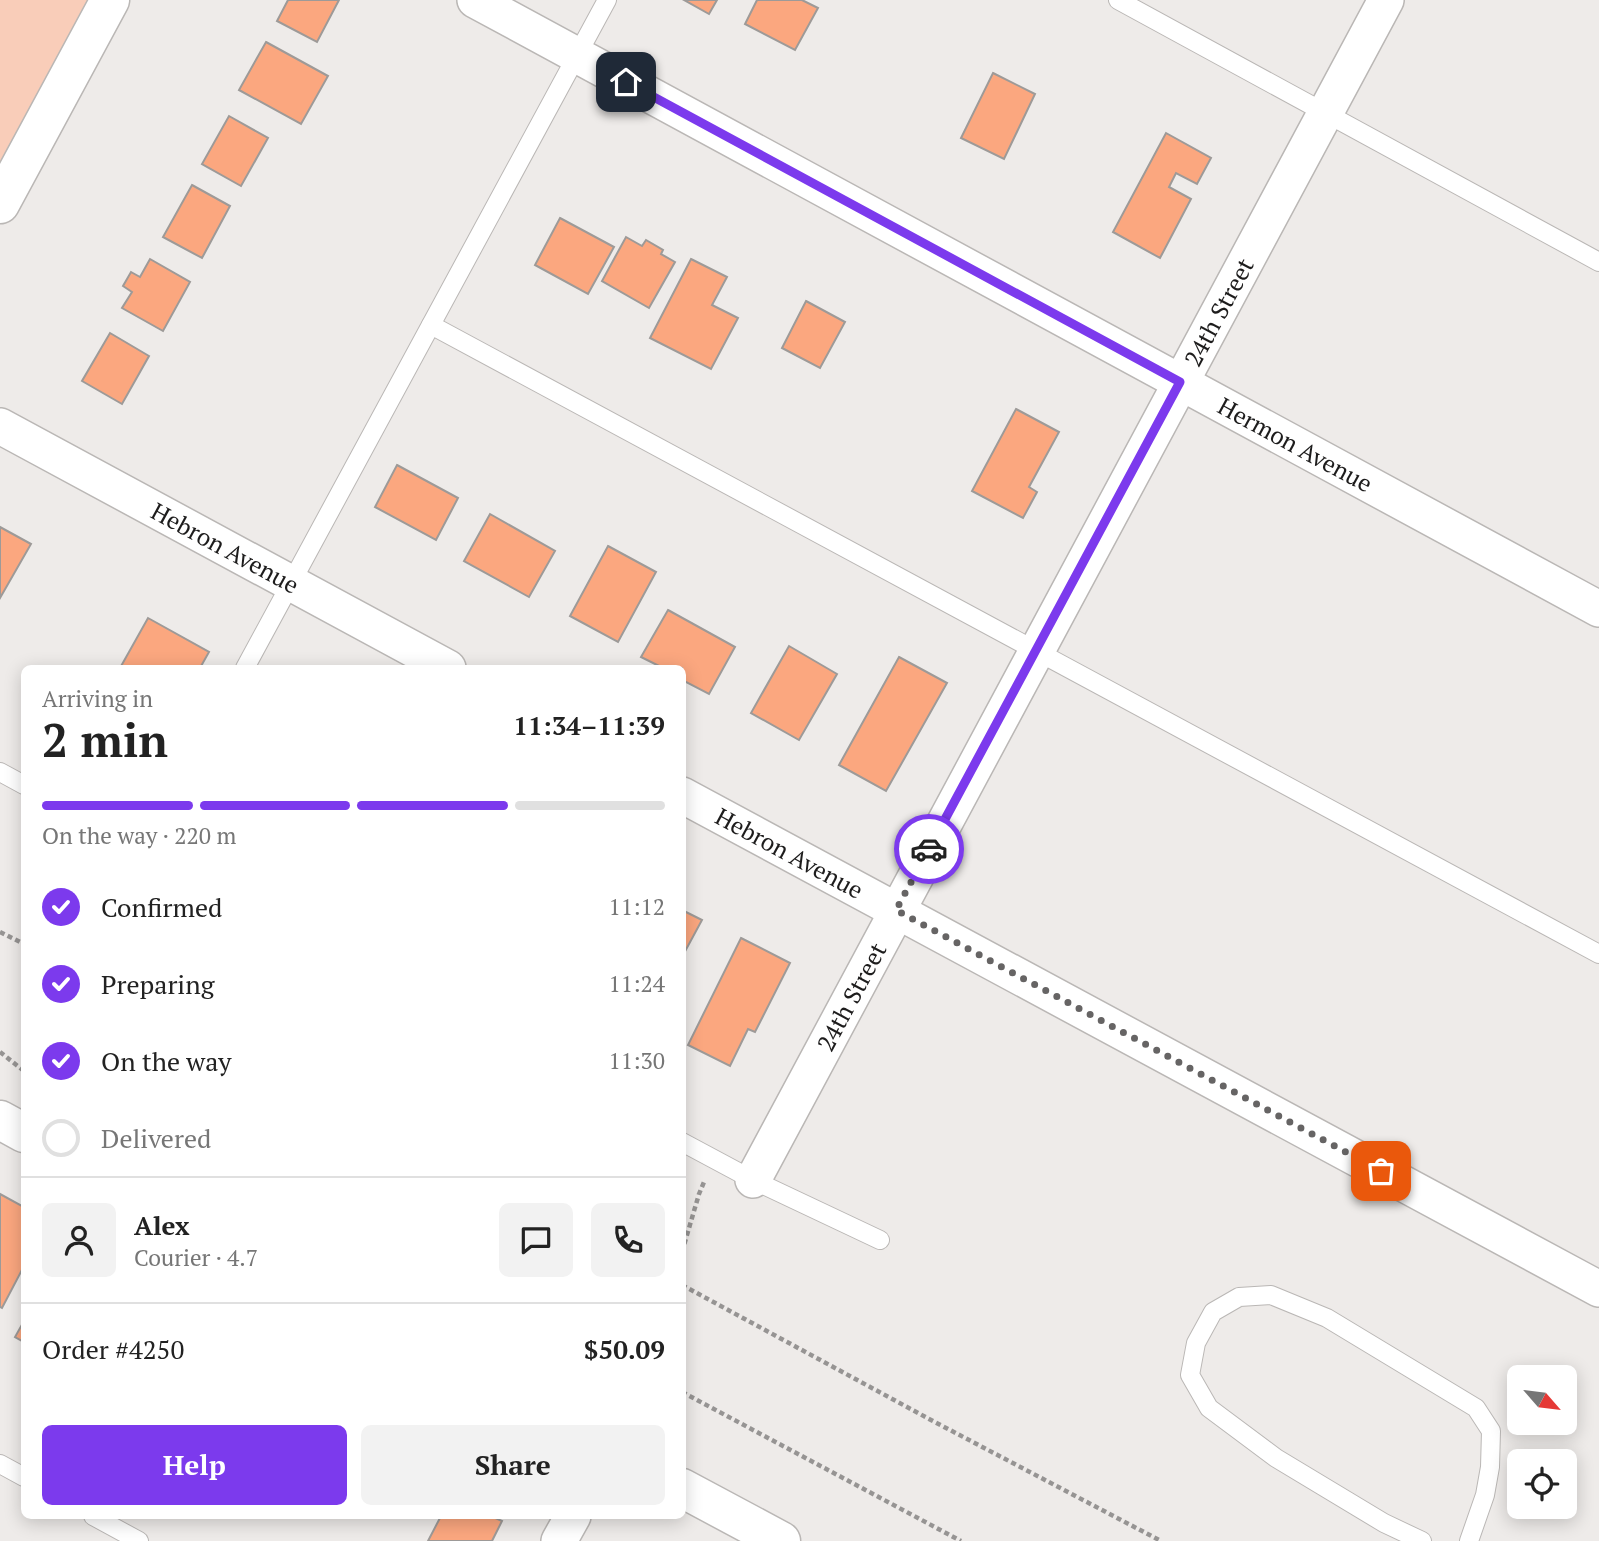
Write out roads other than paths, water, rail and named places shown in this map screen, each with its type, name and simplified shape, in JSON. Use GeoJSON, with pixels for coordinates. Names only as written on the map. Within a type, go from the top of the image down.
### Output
{"type":"FeatureCollection","features":[{"type":"Feature","properties":{"kind":"street"},"geometry":{"type":"LineString","coordinates":[[0,204],[110,0]]}},
{"type":"Feature","properties":{"kind":"street","name":"Hermon Avenue"},"geometry":{"type":"LineString","coordinates":[[475,0],[1599,609]]}},
{"type":"Feature","properties":{"kind":"street","name":"24th Street"},"geometry":{"type":"LineString","coordinates":[[753,1180],[1386,0]]}},
{"type":"Feature","properties":{"kind":"street","name":"Hebron Avenue"},"geometry":{"type":"LineString","coordinates":[[0,426],[442,665]]}},
{"type":"Feature","properties":{"kind":"street","name":"Hebron Avenue"},"geometry":{"type":"LineString","coordinates":[[686,797],[1599,1289]]}},
{"type":"Feature","properties":{"kind":"street"},"geometry":{"type":"LineString","coordinates":[[0,1120],[21,1131]]}},
{"type":"Feature","properties":{"kind":"street"},"geometry":{"type":"LineString","coordinates":[[686,1490],[780,1541]]}},
{"type":"Feature","properties":{"kind":"street"},"geometry":{"type":"LineString","coordinates":[[559,1541],[571,1519]]}},
{"type":"Feature","properties":{"kind":"lane"},"geometry":{"type":"LineString","coordinates":[[247,665],[607,0]]}},
{"type":"Feature","properties":{"kind":"lane"},"geometry":{"type":"LineString","coordinates":[[1118,0],[1599,262]]}},
{"type":"Feature","properties":{"kind":"lane"},"geometry":{"type":"LineString","coordinates":[[431,325],[1599,954]]}},
{"type":"Feature","properties":{"kind":"lane"},"geometry":{"type":"LineString","coordinates":[[0,772],[21,783]]}},
{"type":"Feature","properties":{"kind":"lane"},"geometry":{"type":"LineString","coordinates":[[686,1144],[753,1180],[880,1240]]}},
{"type":"Feature","properties":{"kind":"lane"},"geometry":{"type":"LineString","coordinates":[[1422,1541],[1384,1523],[1276,1458],[1209,1408],[1191,1375],[1196,1343],[1213,1312],[1239,1297],[1271,1295],[1327,1318],[1476,1409],[1491,1432],[1490,1467],[1485,1495],[1469,1541]]}},
{"type":"Feature","properties":{"kind":"lane"},"geometry":{"type":"LineString","coordinates":[[0,1464],[21,1476]]}},
{"type":"Feature","properties":{"kind":"lane"},"geometry":{"type":"LineString","coordinates":[[99,1519],[139,1541]]}}]}
